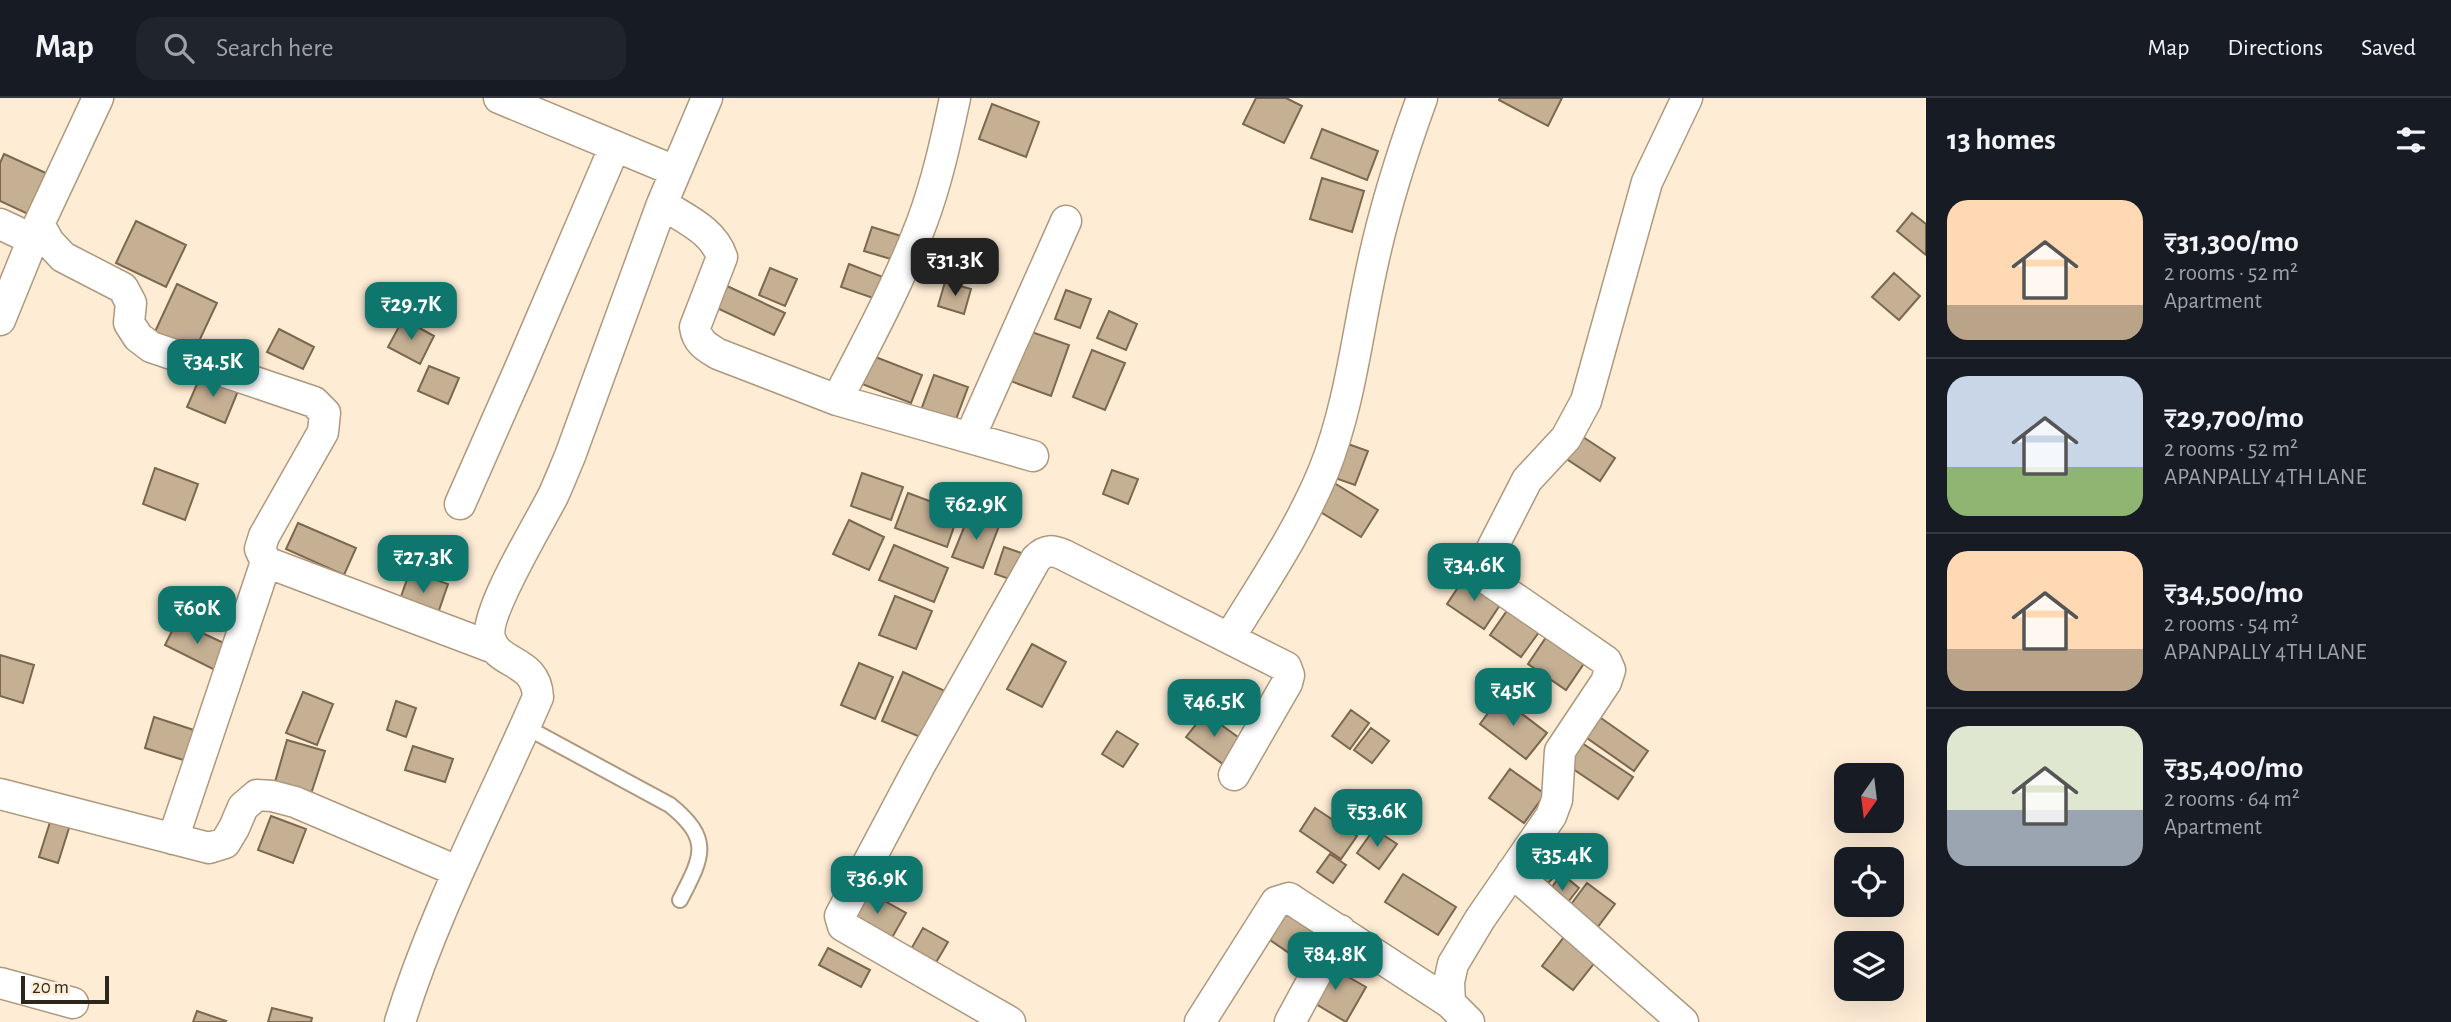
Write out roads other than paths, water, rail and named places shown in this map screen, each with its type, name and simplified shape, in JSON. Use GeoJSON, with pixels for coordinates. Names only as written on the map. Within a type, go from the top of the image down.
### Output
{"type":"FeatureCollection","features":[{"type":"Feature","properties":{"kind":"street"},"geometry":{"type":"LineString","coordinates":[[0,320],[36,232],[98,98]]}},
{"type":"Feature","properties":{"kind":"street"},"geometry":{"type":"LineString","coordinates":[[499,98],[675,171]]}},
{"type":"Feature","properties":{"kind":"street"},"geometry":{"type":"LineString","coordinates":[[494,648],[489,635],[491,620],[520,557],[554,495],[662,204],[706,98]]}},
{"type":"Feature","properties":{"kind":"street"},"geometry":{"type":"LineString","coordinates":[[838,400],[892,292],[922,221],[940,163],[955,98]]}},
{"type":"Feature","properties":{"kind":"street"},"geometry":{"type":"LineString","coordinates":[[1230,637],[1296,529],[1325,468],[1347,393],[1372,265],[1405,145],[1422,98]]}},
{"type":"Feature","properties":{"kind":"street"},"geometry":{"type":"LineString","coordinates":[[1460,1012],[1449,982],[1453,964],[1555,808],[1560,751],[1606,682],[1610,670],[1606,661],[1484,577],[1483,566],[1527,480],[1566,438],[1586,401],[1647,182],[1687,98]]}},
{"type":"Feature","properties":{"kind":"street"},"geometry":{"type":"LineString","coordinates":[[460,504],[615,146]]}},
{"type":"Feature","properties":{"kind":"street"},"geometry":{"type":"LineString","coordinates":[[662,204],[718,242],[722,257],[695,327],[696,337],[704,346],[718,354],[838,400],[1033,456]]}},
{"type":"Feature","properties":{"kind":"street"},"geometry":{"type":"LineString","coordinates":[[970,437],[1066,221]]}},
{"type":"Feature","properties":{"kind":"street"},"geometry":{"type":"LineString","coordinates":[[0,224],[36,232],[63,257],[123,288],[131,303],[129,323],[138,337],[151,347],[314,402],[325,413],[323,432],[264,536],[260,549],[266,562],[173,839]]}},
{"type":"Feature","properties":{"kind":"street"},"geometry":{"type":"LineString","coordinates":[[1010,1022],[843,926],[840,916],[920,765],[1036,559],[1043,552],[1053,550],[1064,555],[1286,667],[1289,675],[1287,683],[1234,775]]}},
{"type":"Feature","properties":{"kind":"street"},"geometry":{"type":"LineString","coordinates":[[266,562],[494,648],[529,672],[537,684],[538,697],[457,871],[417,967],[400,1022]]}},
{"type":"Feature","properties":{"kind":"street"},"geometry":{"type":"LineString","coordinates":[[0,793],[209,848],[225,843],[243,807],[257,795],[272,796],[295,802],[457,871]]}},
{"type":"Feature","properties":{"kind":"street"},"geometry":{"type":"LineString","coordinates":[[1512,872],[1683,1022]]}},
{"type":"Feature","properties":{"kind":"street"},"geometry":{"type":"LineString","coordinates":[[1200,1022],[1276,902],[1289,898],[1460,1012]]}},
{"type":"Feature","properties":{"kind":"street"},"geometry":{"type":"LineString","coordinates":[[1290,1022],[1340,930]]}},
{"type":"Feature","properties":{"kind":"street"},"geometry":{"type":"LineString","coordinates":[[0,983],[73,1003]]}},
{"type":"Feature","properties":{"kind":"lane"},"geometry":{"type":"LineString","coordinates":[[524,726],[670,805],[689,821],[697,833],[700,846],[697,867],[680,900]]}}]}
